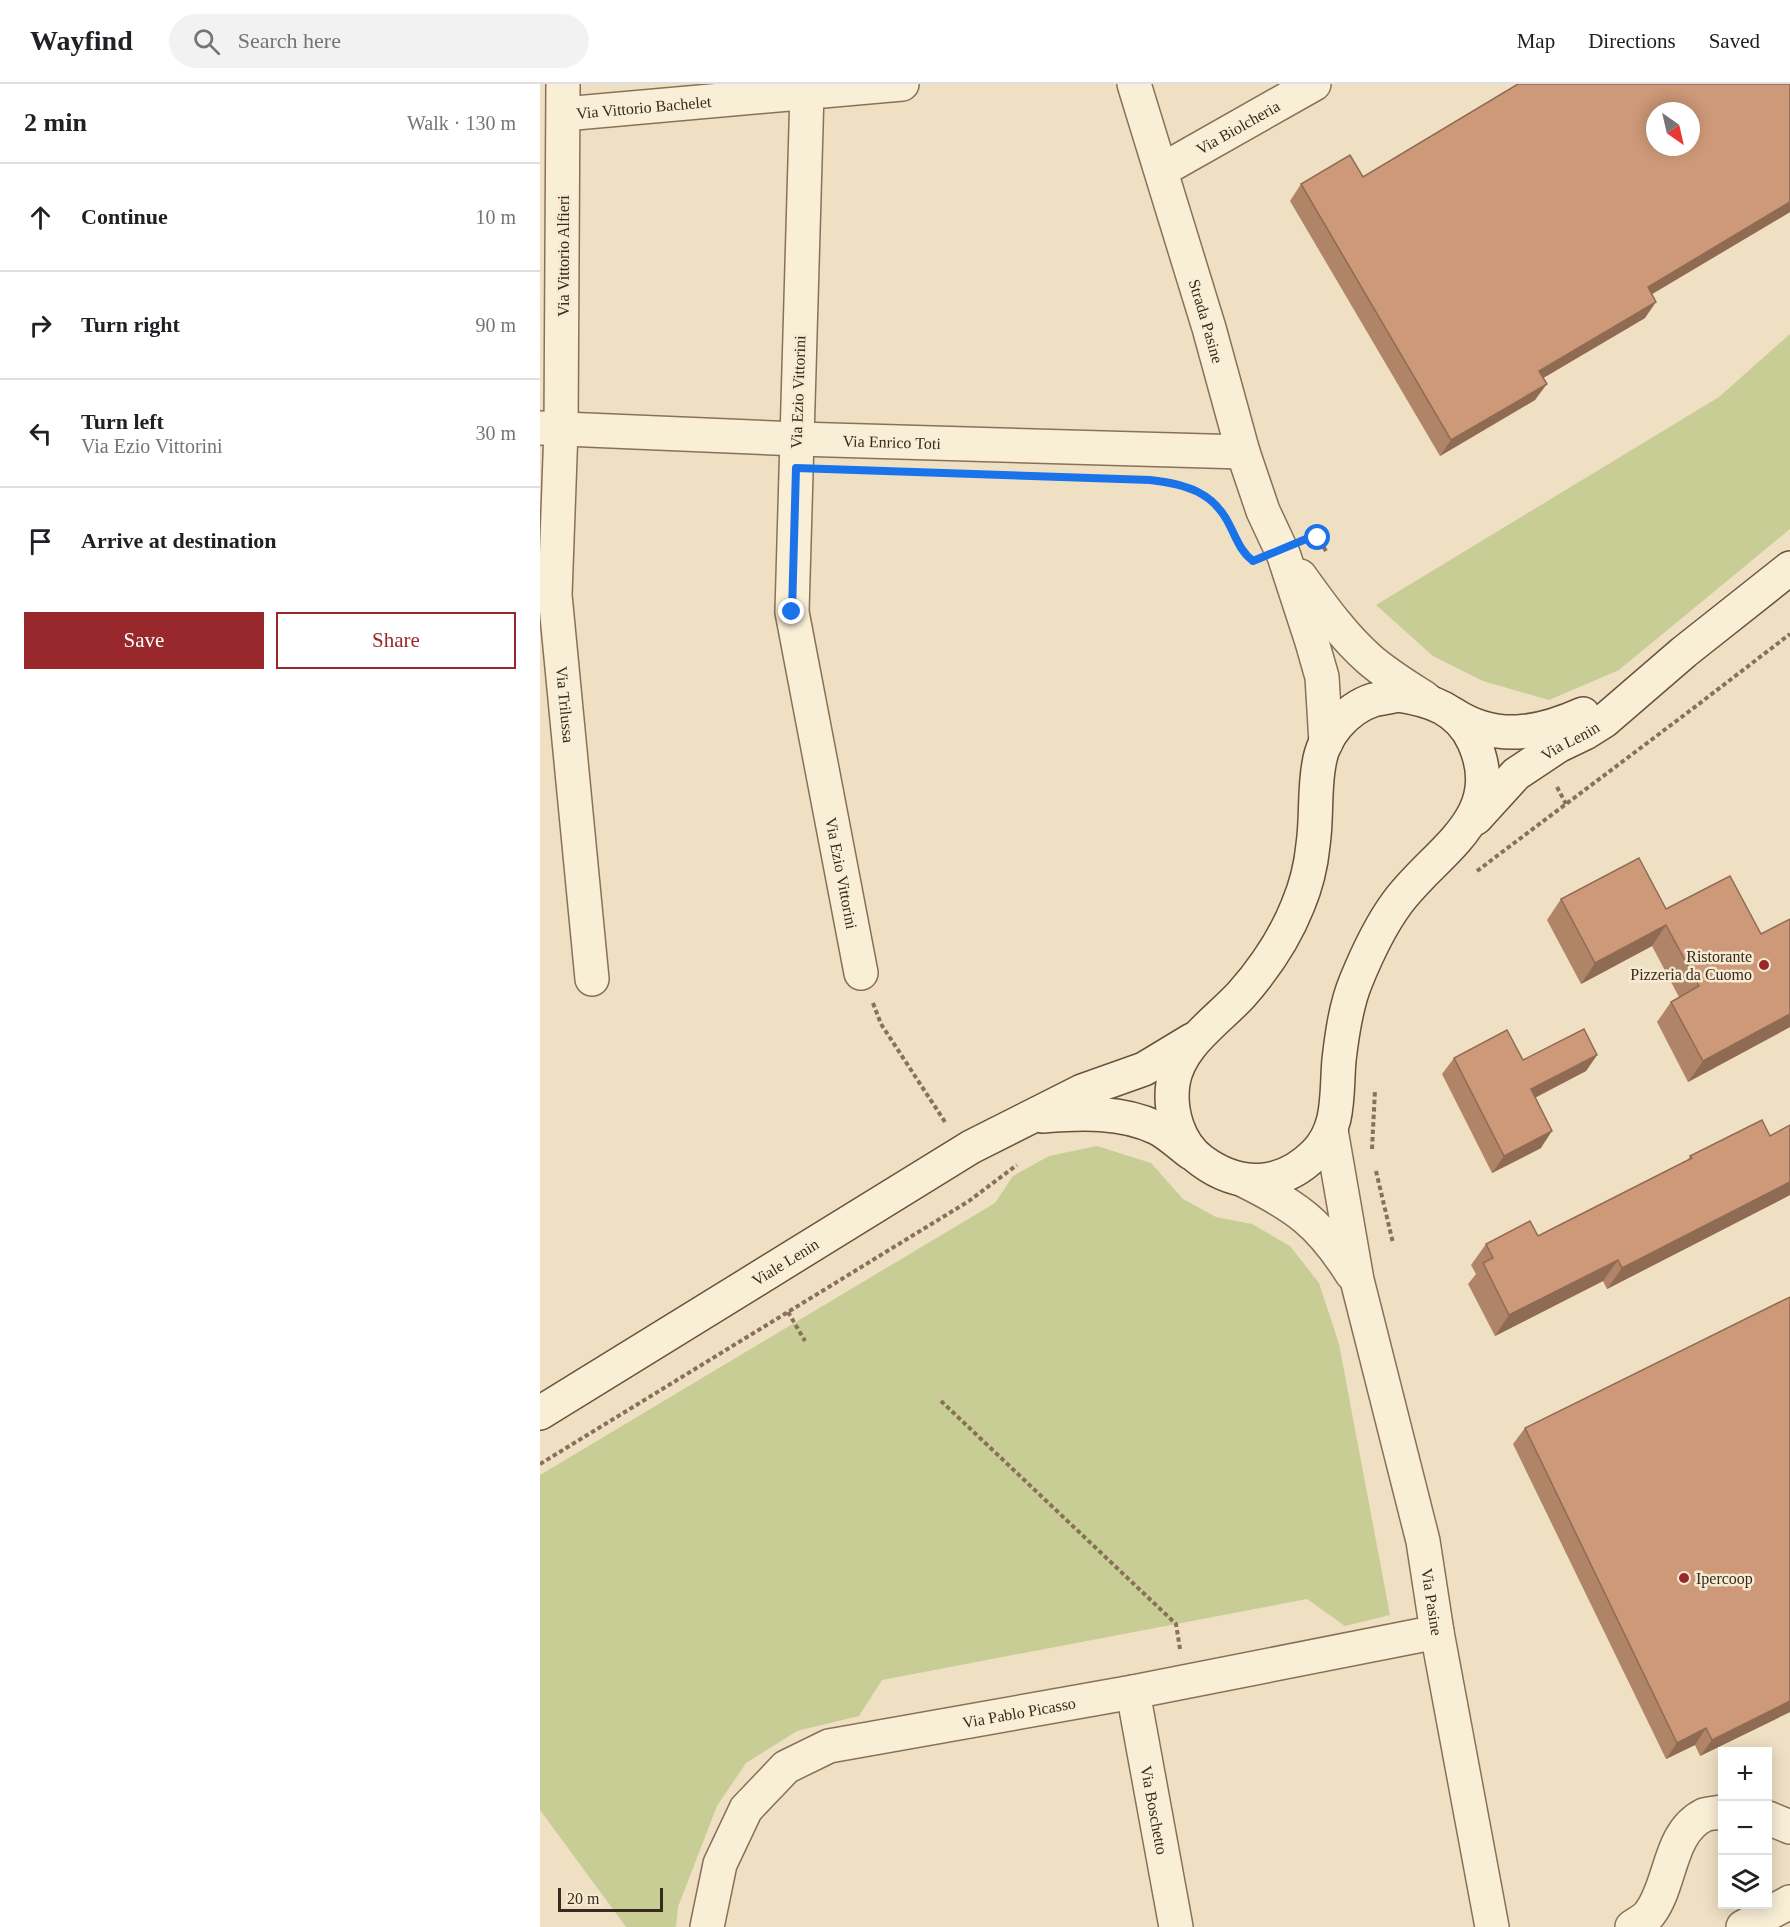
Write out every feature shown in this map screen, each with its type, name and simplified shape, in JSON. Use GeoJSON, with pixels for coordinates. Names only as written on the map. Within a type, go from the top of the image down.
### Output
{"type":"FeatureCollection","features":[{"type":"Feature","properties":{"kind":"street","name":"Via Vittorio Bachelet"},"geometry":{"type":"LineString","coordinates":[[563,99],[807,92],[902,84]]}},
{"type":"Feature","properties":{"kind":"street","name":"Strada Pasine"},"geometry":{"type":"LineString","coordinates":[[1134,84],[1209,328],[1243,452],[1263,511],[1283,553]]}},
{"type":"Feature","properties":{"kind":"street","name":"Via Biolcheria"},"geometry":{"type":"LineString","coordinates":[[1162,170],[1314,84]]}},
{"type":"Feature","properties":{"kind":"street","name":"Via Ezio Vittorini"},"geometry":{"type":"LineString","coordinates":[[807,92],[792,612],[861,973]]}},
{"type":"Feature","properties":{"kind":"street","name":"Via Vittorio Alfieri"},"geometry":{"type":"LineString","coordinates":[[551,429],[563,99]]}},
{"type":"Feature","properties":{"kind":"street","name":"Via Enrico Toti"},"geometry":{"type":"LineString","coordinates":[[551,429],[797,439],[1243,452]]}},
{"type":"Feature","properties":{"kind":"street","name":"Via Trilussa"},"geometry":{"type":"LineString","coordinates":[[551,429],[555,595],[592,979]]}},
{"type":"Feature","properties":{"kind":"street"},"geometry":{"type":"LineString","coordinates":[[1243,1180],[1271,1180],[1296,1170],[1317,1153],[1331,1130],[1338,1104],[1343,1028],[1354,984],[1394,906],[1415,879],[1462,834],[1477,811],[1483,785],[1480,757],[1469,732],[1438,706],[1390,676],[1349,639],[1283,553]]}},
{"type":"Feature","properties":{"kind":"street"},"geometry":{"type":"LineString","coordinates":[[1283,553],[1322,677],[1326,743]]}},
{"type":"Feature","properties":{"kind":"street","name":"Via Lenin"},"geometry":{"type":"LineString","coordinates":[[1462,834],[1508,782],[1541,756],[1604,721],[1684,652],[1790,568]]}},
{"type":"Feature","properties":{"kind":"street","name":"Via Lenin"},"geometry":{"type":"LineString","coordinates":[[1438,706],[1468,724],[1491,731],[1534,731],[1559,725],[1588,712],[1684,652]]}},
{"type":"Feature","properties":{"kind":"street"},"geometry":{"type":"LineString","coordinates":[[1195,1156],[1180,1134],[1172,1108],[1173,1081],[1183,1055],[1260,972],[1281,940],[1297,907],[1308,874],[1313,844],[1319,761],[1329,736],[1347,715],[1371,701],[1398,695],[1438,706]]}},
{"type":"Feature","properties":{"kind":"street","name":"Viale Lenin"},"geometry":{"type":"LineString","coordinates":[[540,1413],[979,1142],[1082,1091],[1144,1069],[1202,1034]]}},
{"type":"Feature","properties":{"kind":"street"},"geometry":{"type":"LineString","coordinates":[[1032,1117],[1095,1114],[1121,1117],[1158,1129],[1218,1172],[1243,1180],[1290,1205],[1311,1221],[1329,1241],[1357,1280]]}},
{"type":"Feature","properties":{"kind":"street","name":"Via Pasine"},"geometry":{"type":"LineString","coordinates":[[1331,1130],[1357,1280],[1423,1540],[1437,1632],[1492,1927]]}},
{"type":"Feature","properties":{"kind":"street","name":"Via Pablo Picasso"},"geometry":{"type":"LineString","coordinates":[[707,1927],[720,1864],[746,1809],[786,1767],[829,1746],[1187,1682],[1437,1632]]}},
{"type":"Feature","properties":{"kind":"street","name":"Via Boschetto"},"geometry":{"type":"LineString","coordinates":[[1133,1692],[1176,1927]]}},
{"type":"Feature","properties":{"kind":"street"},"geometry":{"type":"LineString","coordinates":[[1632,1927],[1649,1916],[1660,1898],[1674,1856],[1687,1828],[1705,1815],[1718,1813]]}},
{"type":"Feature","properties":{"kind":"street"},"geometry":{"type":"LineString","coordinates":[[1772,1820],[1790,1827]]}},
{"type":"Feature","properties":{"kind":"street"},"geometry":{"type":"LineString","coordinates":[[1756,1924],[1790,1902]]}},
{"type":"Feature","properties":{"kind":"path"},"geometry":{"type":"LineString","coordinates":[[1175,482],[1210,497],[1228,522]]}},
{"type":"Feature","properties":{"kind":"path"},"geometry":{"type":"LineString","coordinates":[[1283,553],[1311,537],[1318,538],[1328,555]]}},
{"type":"Feature","properties":{"kind":"path"},"geometry":{"type":"LineString","coordinates":[[1473,874],[1790,634]]}},
{"type":"Feature","properties":{"kind":"path"},"geometry":{"type":"LineString","coordinates":[[1541,756],[1566,804]]}},
{"type":"Feature","properties":{"kind":"path"},"geometry":{"type":"LineString","coordinates":[[861,973],[881,1024],[948,1127]]}},
{"type":"Feature","properties":{"kind":"path"},"geometry":{"type":"LineString","coordinates":[[1373,1153],[1375,1084]]}},
{"type":"Feature","properties":{"kind":"path"},"geometry":{"type":"LineString","coordinates":[[540,1464],[969,1201],[1023,1161]]}},
{"type":"Feature","properties":{"kind":"path"},"geometry":{"type":"LineString","coordinates":[[1374,1161],[1393,1243]]}},
{"type":"Feature","properties":{"kind":"path"},"geometry":{"type":"LineString","coordinates":[[946,1163],[969,1201]]}},
{"type":"Feature","properties":{"kind":"path"},"geometry":{"type":"LineString","coordinates":[[788,1312],[805,1341]]}},
{"type":"Feature","properties":{"kind":"path"},"geometry":{"type":"LineString","coordinates":[[941,1401],[1176,1624],[1187,1682]]}},
{"type":"Feature","properties":{"kind":"green space"},"geometry":{"type":"Polygon","coordinates":[[[1790,334],[1790,529],[1619,670],[1549,700],[1483,681],[1433,656],[1376,605],[1719,397],[1790,334]]]}},
{"type":"Feature","properties":{"kind":"green space"},"geometry":{"type":"Polygon","coordinates":[[[1097,1146],[1151,1163],[1183,1199],[1216,1217],[1252,1224],[1290,1246],[1319,1283],[1339,1344],[1390,1615],[1345,1626],[1307,1599],[882,1680],[859,1716],[797,1731],[746,1763],[717,1806],[678,1907],[676,1927],[626,1927],[540,1810],[540,1475],[995,1203],[1013,1176],[1049,1156],[1097,1146]]]}},
{"type":"Feature","properties":{"kind":"building"},"geometry":{"type":"Polygon","coordinates":[[[1518,84],[1790,84],[1790,202],[1648,287],[1656,302],[1539,371],[1547,384],[1451,440],[1301,184],[1350,155],[1363,177],[1518,84]]]}},
{"type":"Feature","properties":{"kind":"building"},"geometry":{"type":"Polygon","coordinates":[[[1639,858],[1666,909],[1730,876],[1761,934],[1790,919],[1790,1014],[1703,1061],[1671,1002],[1699,986],[1666,925],[1595,963],[1561,899],[1639,858]]]}},
{"type":"Feature","properties":{"kind":"building"},"geometry":{"type":"Polygon","coordinates":[[[1584,1029],[1597,1055],[1531,1089],[1552,1131],[1504,1156],[1454,1058],[1507,1030],[1523,1060],[1584,1029]]]}},
{"type":"Feature","properties":{"kind":"building"},"geometry":{"type":"Polygon","coordinates":[[[1762,1120],[1770,1136],[1790,1125],[1790,1182],[1622,1268],[1618,1260],[1509,1315],[1483,1263],[1493,1258],[1486,1244],[1530,1221],[1538,1236],[1762,1120]]]}},
{"type":"Feature","properties":{"kind":"building","name":"Ipercoop"},"geometry":{"type":"Polygon","coordinates":[[[1790,1297],[1790,1701],[1712,1740],[1706,1728],[1677,1743],[1525,1428],[1790,1297]]]}},
{"type":"Feature","properties":{"kind":"place","name":"Ristorante Pizzeria da Cuomo"},"geometry":{"type":"Point","coordinates":[1764,965]}},
{"type":"Feature","properties":{"kind":"place","name":"Ipercoop"},"geometry":{"type":"Point","coordinates":[1684,1578]}},
{"type":"Feature","properties":{"kind":"route"},"geometry":{"type":"LineString","coordinates":[[792,612],[796,468],[1175,482],[1210,497],[1224,514],[1244,554],[1253,561],[1311,537],[1318,538]]}}]}
